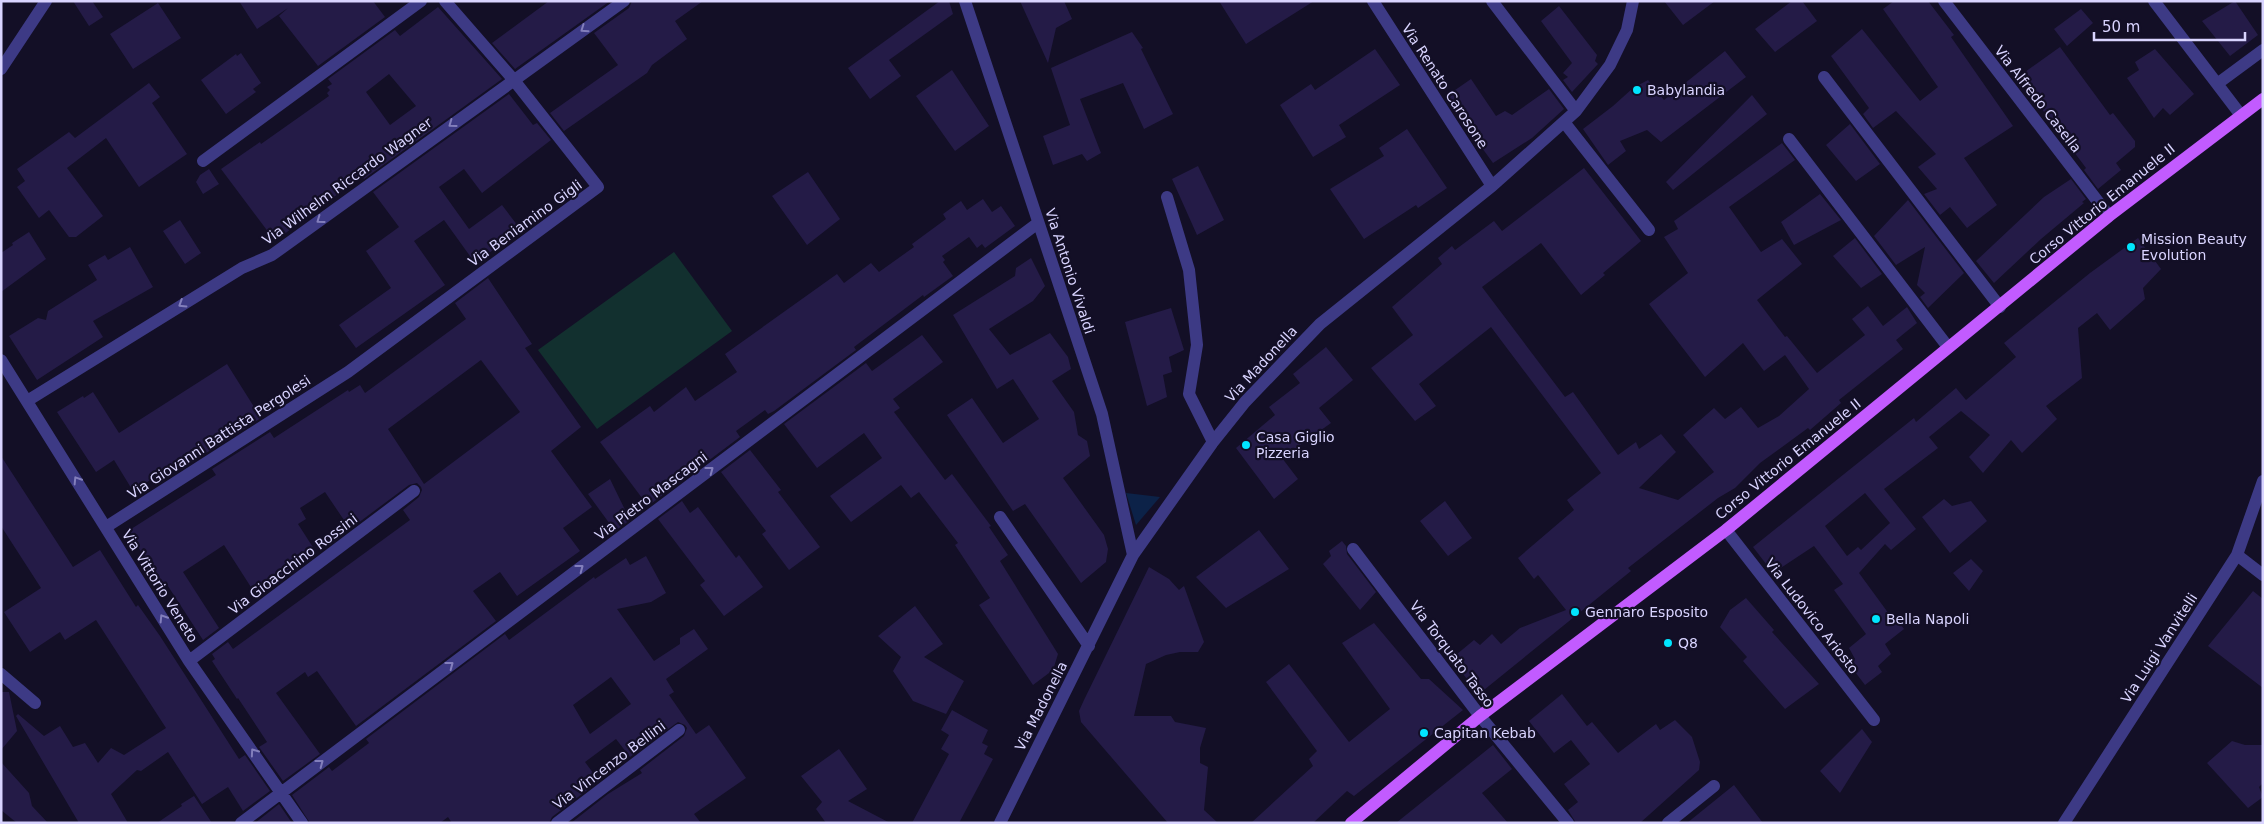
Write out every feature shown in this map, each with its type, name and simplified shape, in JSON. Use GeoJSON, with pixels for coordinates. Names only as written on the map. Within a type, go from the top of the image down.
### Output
{"type":"FeatureCollection","features":[{"type":"Feature","properties":{"kind":"main road","name":"Corso Vittorio Emanuele II"},"geometry":{"type":"LineString","coordinates":[[1352,823],[1480,716],[1726,530],[2109,216],[2240,114],[2263,99]]}},
{"type":"Feature","properties":{"kind":"street"},"geometry":{"type":"LineString","coordinates":[[1,69],[46,1]]}},
{"type":"Feature","properties":{"kind":"street"},"geometry":{"type":"LineString","coordinates":[[204,160],[421,1]]}},
{"type":"Feature","properties":{"kind":"street","name":"Via Beniamino Gigli"},"geometry":{"type":"LineString","coordinates":[[348,372],[598,187],[513,79],[445,1]]}},
{"type":"Feature","properties":{"kind":"street","name":"Via Wilhelm Riccardo Wagner"},"geometry":{"type":"LineString","coordinates":[[27,401],[242,268],[272,254],[624,1]]}},
{"type":"Feature","properties":{"kind":"street","name":"Via Antonio Vivaldi"},"geometry":{"type":"LineString","coordinates":[[965,1],[1102,414],[1133,555]]}},
{"type":"Feature","properties":{"kind":"street","name":"Via Renato Carosone"},"geometry":{"type":"LineString","coordinates":[[1373,1],[1492,186]]}},
{"type":"Feature","properties":{"kind":"street"},"geometry":{"type":"LineString","coordinates":[[1492,1],[1576,111]]}},
{"type":"Feature","properties":{"kind":"street","name":"Via Madonella"},"geometry":{"type":"LineString","coordinates":[[1000,823],[1133,555],[1213,442],[1245,402],[1320,324],[1492,186],[1576,111],[1610,65],[1626,30],[1633,1]]}},
{"type":"Feature","properties":{"kind":"street","name":"Via Alfredo Casella"},"geometry":{"type":"LineString","coordinates":[[1944,1],[2109,216]]}},
{"type":"Feature","properties":{"kind":"street"},"geometry":{"type":"LineString","coordinates":[[2154,1],[2240,114]]}},
{"type":"Feature","properties":{"kind":"street"},"geometry":{"type":"LineString","coordinates":[[2217,84],[2263,50]]}},
{"type":"Feature","properties":{"kind":"street"},"geometry":{"type":"LineString","coordinates":[[1824,77],[2000,307]]}},
{"type":"Feature","properties":{"kind":"street"},"geometry":{"type":"LineString","coordinates":[[1564,122],[1649,230]]}},
{"type":"Feature","properties":{"kind":"street"},"geometry":{"type":"LineString","coordinates":[[1789,139],[1948,347]]}},
{"type":"Feature","properties":{"kind":"street"},"geometry":{"type":"LineString","coordinates":[[1167,197],[1189,270],[1197,345],[1189,394],[1213,442]]}},
{"type":"Feature","properties":{"kind":"street","name":"Via Pietro Mascagni"},"geometry":{"type":"LineString","coordinates":[[241,823],[1038,223]]}},
{"type":"Feature","properties":{"kind":"street","name":"Via Vittorio Veneto"},"geometry":{"type":"LineString","coordinates":[[1,360],[190,661],[302,823]]}},
{"type":"Feature","properties":{"kind":"street","name":"Via Giovanni Battista Pergolesi"},"geometry":{"type":"LineString","coordinates":[[106,527],[348,372]]}},
{"type":"Feature","properties":{"kind":"street","name":"Via Luigi Vanvitelli"},"geometry":{"type":"LineString","coordinates":[[2064,823],[2237,555],[2263,481]]}},
{"type":"Feature","properties":{"kind":"street","name":"Via Gioacchino Rossini"},"geometry":{"type":"LineString","coordinates":[[190,661],[414,491]]}},
{"type":"Feature","properties":{"kind":"street"},"geometry":{"type":"LineString","coordinates":[[1000,517],[1089,646]]}},
{"type":"Feature","properties":{"kind":"street","name":"Via Ludovico Ariosto"},"geometry":{"type":"LineString","coordinates":[[1726,530],[1874,720]]}},
{"type":"Feature","properties":{"kind":"street","name":"Via Torquato Tasso"},"geometry":{"type":"LineString","coordinates":[[1353,549],[1480,716],[1568,823]]}},
{"type":"Feature","properties":{"kind":"street"},"geometry":{"type":"LineString","coordinates":[[2237,555],[2263,574]]}},
{"type":"Feature","properties":{"kind":"street"},"geometry":{"type":"LineString","coordinates":[[1,674],[35,703]]}},
{"type":"Feature","properties":{"kind":"street","name":"Via Vincenzo Bellini"},"geometry":{"type":"LineString","coordinates":[[557,823],[679,730]]}},
{"type":"Feature","properties":{"kind":"street"},"geometry":{"type":"LineString","coordinates":[[1668,823],[1714,786]]}},
{"type":"Feature","properties":{"kind":"green space"},"geometry":{"type":"Polygon","coordinates":[[[674,252],[732,331],[597,429],[538,350],[674,252]]]}},
{"type":"Feature","properties":{"kind":"water"},"geometry":{"type":"Polygon","coordinates":[[[1126,493],[1160,497],[1136,525],[1126,493]]]}},
{"type":"Feature","properties":{"kind":"building"},"geometry":{"type":"Polygon","coordinates":[[[73,1],[92,1],[103,17],[89,26],[73,1]]]}},
{"type":"Feature","properties":{"kind":"building"},"geometry":{"type":"Polygon","coordinates":[[[239,1],[373,1],[385,17],[318,66],[279,16],[288,8],[257,29],[239,1]]]}},
{"type":"Feature","properties":{"kind":"building"},"geometry":{"type":"Polygon","coordinates":[[[549,1],[610,1],[515,69],[492,43],[549,1]]]}},
{"type":"Feature","properties":{"kind":"building"},"geometry":{"type":"Polygon","coordinates":[[[632,1],[703,1],[675,21],[687,39],[652,65],[647,73],[564,131],[550,113],[618,65],[594,33],[629,8],[632,1]]]}},
{"type":"Feature","properties":{"kind":"building"},"geometry":{"type":"Polygon","coordinates":[[[940,1],[949,1],[953,14],[889,60],[901,76],[870,99],[848,68],[940,1]]]}},
{"type":"Feature","properties":{"kind":"building"},"geometry":{"type":"Polygon","coordinates":[[[1020,1],[1064,1],[1072,19],[1056,28],[1048,63],[1020,1]]]}},
{"type":"Feature","properties":{"kind":"building"},"geometry":{"type":"Polygon","coordinates":[[[1219,1],[1314,1],[1246,44],[1219,1]]]}},
{"type":"Feature","properties":{"kind":"building"},"geometry":{"type":"Polygon","coordinates":[[[1664,1],[1715,1],[1683,25],[1664,1]]]}},
{"type":"Feature","properties":{"kind":"building"},"geometry":{"type":"Polygon","coordinates":[[[1792,1],[1802,1],[1817,21],[1775,52],[1755,29],[1792,1]]]}},
{"type":"Feature","properties":{"kind":"building"},"geometry":{"type":"Polygon","coordinates":[[[1894,1],[1928,1],[1954,35],[1951,37],[2013,126],[1964,158],[1997,205],[1967,228],[1950,207],[1940,215],[1924,194],[1937,189],[1918,167],[1936,154],[1896,111],[1873,128],[1863,114],[1869,108],[1831,56],[1862,29],[1920,101],[1938,87],[1883,9],[1894,1]]]}},
{"type":"Feature","properties":{"kind":"building"},"geometry":{"type":"Polygon","coordinates":[[[2235,1],[2258,35],[2230,56],[2202,21],[2235,1]]]}},
{"type":"Feature","properties":{"kind":"building"},"geometry":{"type":"Polygon","coordinates":[[[158,3],[181,38],[133,69],[110,34],[158,3]]]}},
{"type":"Feature","properties":{"kind":"building"},"geometry":{"type":"Polygon","coordinates":[[[1559,6],[1597,55],[1595,61],[1598,64],[1572,92],[1563,80],[1568,77],[1563,73],[1572,63],[1541,21],[1559,6]]]}},
{"type":"Feature","properties":{"kind":"building"},"geometry":{"type":"Polygon","coordinates":[[[438,7],[502,79],[364,179],[362,176],[275,241],[221,169],[260,142],[261,144],[329,96],[327,93],[330,90],[327,87],[332,84],[328,79],[395,30],[400,36],[438,7]],[[389,74],[366,92],[390,125],[416,106],[389,74]]]}},
{"type":"Feature","properties":{"kind":"building"},"geometry":{"type":"Polygon","coordinates":[[[2081,9],[2093,23],[2067,46],[2054,29],[2081,9]]]}},
{"type":"Feature","properties":{"kind":"building"},"geometry":{"type":"Polygon","coordinates":[[[1132,32],[1143,48],[1141,49],[1173,114],[1144,129],[1123,83],[1080,99],[1101,153],[1087,161],[1082,154],[1053,165],[1043,136],[1070,125],[1051,68],[1132,32]]]}},
{"type":"Feature","properties":{"kind":"building"},"geometry":{"type":"Polygon","coordinates":[[[2060,47],[2110,115],[2113,113],[2135,141],[2135,147],[2116,163],[2121,170],[2098,189],[2084,170],[2086,168],[2018,77],[2060,47]]]}},
{"type":"Feature","properties":{"kind":"building"},"geometry":{"type":"Polygon","coordinates":[[[1375,49],[1400,85],[1339,125],[1346,137],[1313,157],[1280,105],[1311,84],[1315,90],[1375,49]]]}},
{"type":"Feature","properties":{"kind":"building"},"geometry":{"type":"Polygon","coordinates":[[[2155,49],[2194,94],[2170,115],[2163,108],[2154,118],[2127,78],[2139,70],[2135,62],[2155,49]]]}},
{"type":"Feature","properties":{"kind":"building"},"geometry":{"type":"Polygon","coordinates":[[[1725,51],[1746,77],[1661,142],[1647,130],[1620,141],[1626,151],[1608,165],[1583,129],[1633,88],[1648,80],[1664,100],[1725,51]]]}},
{"type":"Feature","properties":{"kind":"building"},"geometry":{"type":"Polygon","coordinates":[[[241,53],[261,83],[253,89],[256,92],[226,114],[201,80],[236,54],[237,56],[241,53]]]}},
{"type":"Feature","properties":{"kind":"building"},"geometry":{"type":"Polygon","coordinates":[[[952,70],[989,126],[955,151],[916,96],[952,70]]]}},
{"type":"Feature","properties":{"kind":"building"},"geometry":{"type":"Polygon","coordinates":[[[1471,79],[1496,116],[1505,111],[1512,115],[1549,89],[1564,109],[1532,138],[1493,163],[1445,97],[1471,79]]]}},
{"type":"Feature","properties":{"kind":"building"},"geometry":{"type":"Polygon","coordinates":[[[149,83],[160,97],[152,103],[187,154],[139,187],[106,138],[67,168],[103,216],[76,237],[69,237],[49,210],[39,218],[17,187],[25,181],[17,169],[69,132],[75,138],[149,83]]]}},
{"type":"Feature","properties":{"kind":"building"},"geometry":{"type":"Polygon","coordinates":[[[509,94],[533,125],[537,123],[551,140],[482,193],[464,169],[439,187],[469,229],[502,205],[521,230],[475,263],[444,220],[414,241],[445,285],[356,348],[339,325],[391,288],[366,251],[399,227],[373,192],[509,94]]]}},
{"type":"Feature","properties":{"kind":"building"},"geometry":{"type":"Polygon","coordinates":[[[1752,95],[1767,114],[1673,190],[1666,182],[1752,95]]]}},
{"type":"Feature","properties":{"kind":"building"},"geometry":{"type":"Polygon","coordinates":[[[1850,124],[1880,164],[1856,181],[1826,145],[1850,124]]]}},
{"type":"Feature","properties":{"kind":"building"},"geometry":{"type":"Polygon","coordinates":[[[1407,129],[1447,188],[1418,208],[1416,205],[1364,239],[1330,189],[1384,156],[1379,148],[1407,129]]]}},
{"type":"Feature","properties":{"kind":"building"},"geometry":{"type":"Polygon","coordinates":[[[1782,143],[1795,160],[1729,207],[1761,252],[1782,239],[1802,264],[1757,300],[1785,337],[1787,336],[1817,373],[1865,335],[1852,319],[1868,306],[1883,326],[1907,307],[1917,323],[1896,340],[1903,349],[1839,400],[1841,403],[1810,430],[1808,428],[1760,463],[1735,488],[1718,498],[1628,568],[1631,571],[1479,694],[1451,659],[1474,640],[1480,645],[1492,634],[1501,644],[1520,628],[1566,610],[1538,575],[1534,579],[1518,558],[1574,510],[1567,500],[1601,473],[1491,327],[1419,384],[1436,406],[1415,421],[1371,368],[1413,335],[1392,307],[1442,264],[1438,258],[1452,246],[1455,250],[1494,221],[1502,231],[1584,168],[1641,241],[1603,273],[1605,275],[1581,295],[1541,243],[1482,287],[1565,397],[1573,392],[1618,455],[1636,442],[1639,449],[1661,434],[1676,452],[1639,488],[1678,500],[1714,472],[1683,435],[1714,408],[1725,419],[1741,407],[1758,428],[1779,416],[1809,389],[1785,355],[1764,371],[1743,343],[1705,377],[1649,304],[1688,273],[1664,237],[1678,229],[1674,221],[1782,143]]]}},
{"type":"Feature","properties":{"kind":"building"},"geometry":{"type":"Polygon","coordinates":[[[1198,166],[1224,220],[1197,235],[1172,179],[1198,166]]]}},
{"type":"Feature","properties":{"kind":"building"},"geometry":{"type":"Polygon","coordinates":[[[209,169],[219,184],[203,194],[196,182],[200,175],[209,169]]]}},
{"type":"Feature","properties":{"kind":"building"},"geometry":{"type":"Polygon","coordinates":[[[808,172],[840,219],[807,245],[772,196],[808,172]]]}},
{"type":"Feature","properties":{"kind":"building"},"geometry":{"type":"Polygon","coordinates":[[[2071,179],[2086,199],[2082,202],[2084,203],[2041,239],[1994,283],[1976,261],[2044,197],[2071,179]]]}},
{"type":"Feature","properties":{"kind":"building"},"geometry":{"type":"Polygon","coordinates":[[[1820,194],[1841,220],[1794,245],[1781,222],[1820,194]]]}},
{"type":"Feature","properties":{"kind":"building"},"geometry":{"type":"Polygon","coordinates":[[[983,199],[992,212],[1001,206],[1015,226],[985,248],[982,244],[977,248],[969,237],[942,256],[945,260],[943,262],[953,276],[924,297],[923,295],[854,347],[856,350],[774,411],[768,414],[765,410],[736,431],[740,437],[648,506],[600,442],[650,406],[654,412],[686,387],[695,401],[737,372],[725,354],[837,274],[844,283],[871,263],[879,272],[914,247],[912,244],[946,219],[943,214],[961,201],[967,210],[983,199]]]}},
{"type":"Feature","properties":{"kind":"building"},"geometry":{"type":"Polygon","coordinates":[[[1908,200],[1964,273],[1928,308],[1920,297],[1925,293],[1917,285],[1925,247],[1896,265],[1874,236],[1908,200]]]}},
{"type":"Feature","properties":{"kind":"building"},"geometry":{"type":"Polygon","coordinates":[[[180,220],[201,253],[185,264],[163,231],[180,220]]]}},
{"type":"Feature","properties":{"kind":"building"},"geometry":{"type":"Polygon","coordinates":[[[29,232],[46,259],[1,292],[1,253],[29,232]]]}},
{"type":"Feature","properties":{"kind":"building"},"geometry":{"type":"Polygon","coordinates":[[[1855,238],[1882,274],[1861,288],[1833,256],[1855,238]]]}},
{"type":"Feature","properties":{"kind":"building"},"geometry":{"type":"Polygon","coordinates":[[[2138,238],[2161,269],[2143,288],[2145,299],[2110,330],[2097,313],[2078,328],[2082,378],[2046,406],[2057,419],[2022,453],[2011,440],[1983,473],[1969,457],[1990,435],[1961,411],[1929,437],[1938,448],[1884,489],[1916,529],[1891,550],[1885,544],[1859,573],[1889,614],[1891,612],[1904,629],[1885,644],[1891,654],[1878,666],[1882,672],[1865,685],[1849,664],[1855,659],[1849,648],[1866,634],[1834,590],[1843,584],[1814,546],[1773,573],[1753,547],[1914,418],[1916,422],[1956,388],[1966,400],[2016,357],[2004,343],[2090,273],[2138,238]],[[1865,493],[1825,526],[1847,556],[1858,547],[1861,550],[1890,523],[1865,493]]]}},
{"type":"Feature","properties":{"kind":"building"},"geometry":{"type":"Polygon","coordinates":[[[130,247],[153,287],[93,321],[103,337],[37,380],[9,336],[38,318],[46,320],[48,311],[97,280],[88,265],[105,255],[108,260],[130,247]]]}},
{"type":"Feature","properties":{"kind":"building"},"geometry":{"type":"Polygon","coordinates":[[[1031,258],[1045,286],[1033,301],[989,329],[1010,355],[1050,333],[1068,357],[1071,369],[1052,381],[1074,412],[1078,435],[1087,441],[1090,456],[1063,478],[1104,535],[1108,549],[1106,562],[1081,583],[1025,504],[1013,511],[947,415],[972,398],[1003,443],[1039,419],[1013,379],[997,389],[953,315],[1015,276],[1016,268],[1031,258]]]}},
{"type":"Feature","properties":{"kind":"building"},"geometry":{"type":"Polygon","coordinates":[[[488,278],[532,344],[525,348],[581,427],[551,451],[592,507],[563,528],[580,551],[517,596],[500,572],[473,591],[496,621],[356,726],[317,671],[308,677],[305,672],[276,693],[320,754],[283,781],[259,747],[267,742],[212,661],[215,659],[212,654],[228,642],[233,649],[410,520],[403,510],[419,497],[422,490],[421,487],[417,483],[409,485],[350,529],[325,492],[300,508],[306,519],[298,524],[316,552],[293,566],[295,570],[256,595],[224,545],[183,572],[219,628],[203,640],[166,583],[163,586],[128,531],[216,475],[212,469],[270,432],[274,438],[348,390],[349,392],[360,385],[365,393],[466,319],[455,303],[488,278]],[[481,360],[388,429],[424,484],[520,412],[481,360]]]}},
{"type":"Feature","properties":{"kind":"building"},"geometry":{"type":"Polygon","coordinates":[[[1171,308],[1184,350],[1169,357],[1172,372],[1163,375],[1167,397],[1147,406],[1125,322],[1171,308]]]}},
{"type":"Feature","properties":{"kind":"building"},"geometry":{"type":"Polygon","coordinates":[[[922,335],[943,362],[893,399],[900,408],[894,412],[945,480],[952,474],[991,526],[989,527],[1008,555],[1000,561],[1058,654],[1053,670],[1033,685],[979,605],[990,598],[955,545],[958,543],[919,492],[911,498],[901,485],[851,522],[830,496],[882,458],[864,433],[817,468],[784,424],[866,363],[872,371],[922,335]]]}},
{"type":"Feature","properties":{"kind":"building"},"geometry":{"type":"Polygon","coordinates":[[[1326,347],[1353,380],[1319,408],[1331,423],[1282,458],[1298,479],[1274,499],[1236,448],[1275,415],[1269,407],[1300,383],[1293,374],[1326,347]]]}},
{"type":"Feature","properties":{"kind":"building"},"geometry":{"type":"Polygon","coordinates":[[[227,364],[261,418],[203,455],[199,449],[133,491],[114,460],[96,472],[57,412],[93,392],[119,433],[227,364]]]}},
{"type":"Feature","properties":{"kind":"building"},"geometry":{"type":"Polygon","coordinates":[[[750,450],[781,490],[778,492],[820,547],[789,570],[762,534],[766,531],[721,472],[750,450]]]}},
{"type":"Feature","properties":{"kind":"building"},"geometry":{"type":"Polygon","coordinates":[[[1,456],[73,567],[100,550],[136,607],[138,605],[160,636],[239,759],[245,755],[270,791],[243,811],[228,787],[202,804],[168,752],[141,771],[137,770],[111,794],[128,823],[79,823],[16,716],[18,714],[44,736],[60,726],[73,747],[85,743],[98,763],[111,748],[124,755],[166,728],[96,620],[65,640],[60,632],[30,652],[4,612],[41,588],[1,526],[1,456]]]}},
{"type":"Feature","properties":{"kind":"building"},"geometry":{"type":"Polygon","coordinates":[[[610,479],[630,520],[615,531],[588,494],[610,479]]]}},
{"type":"Feature","properties":{"kind":"building"},"geometry":{"type":"Polygon","coordinates":[[[1944,499],[1952,506],[1971,501],[1987,521],[1950,553],[1922,517],[1944,499]]]}},
{"type":"Feature","properties":{"kind":"building"},"geometry":{"type":"Polygon","coordinates":[[[682,501],[690,513],[698,507],[736,558],[739,555],[763,587],[724,616],[700,585],[705,581],[658,519],[682,501]]]}},
{"type":"Feature","properties":{"kind":"building"},"geometry":{"type":"Polygon","coordinates":[[[1445,501],[1472,538],[1448,556],[1420,521],[1445,501]]]}},
{"type":"Feature","properties":{"kind":"building"},"geometry":{"type":"Polygon","coordinates":[[[1259,530],[1289,569],[1226,608],[1196,577],[1259,530]]]}},
{"type":"Feature","properties":{"kind":"building"},"geometry":{"type":"Polygon","coordinates":[[[1342,541],[1346,546],[1347,554],[1376,592],[1360,610],[1323,564],[1331,556],[1329,551],[1342,541]]]}},
{"type":"Feature","properties":{"kind":"building"},"geometry":{"type":"Polygon","coordinates":[[[646,556],[666,593],[651,602],[617,609],[654,661],[680,644],[680,638],[694,629],[708,649],[666,679],[674,692],[669,695],[696,734],[709,725],[746,778],[694,814],[701,823],[571,823],[608,794],[642,773],[640,770],[684,736],[687,728],[678,722],[630,757],[616,739],[585,762],[599,781],[552,817],[549,823],[452,823],[448,817],[440,823],[310,823],[292,795],[329,767],[332,771],[369,743],[366,739],[505,634],[509,640],[594,577],[595,579],[626,558],[630,565],[646,556]],[[611,677],[573,705],[590,734],[631,704],[611,677]]]}},
{"type":"Feature","properties":{"kind":"building"},"geometry":{"type":"Polygon","coordinates":[[[1971,559],[1983,571],[1969,591],[1953,573],[1971,559]]]}},
{"type":"Feature","properties":{"kind":"building"},"geometry":{"type":"Polygon","coordinates":[[[1149,567],[1169,579],[1179,590],[1184,586],[1204,642],[1198,652],[1180,652],[1166,655],[1146,664],[1134,716],[1171,716],[1175,722],[1206,728],[1200,748],[1200,763],[1208,767],[1204,810],[1218,823],[1168,823],[1081,722],[1079,711],[1149,567]]]}},
{"type":"Feature","properties":{"kind":"building"},"geometry":{"type":"Polygon","coordinates":[[[2253,591],[2263,599],[2263,688],[2208,646],[2253,591]]]}},
{"type":"Feature","properties":{"kind":"building"},"geometry":{"type":"Polygon","coordinates":[[[1746,598],[1774,630],[1772,632],[1819,684],[1785,709],[1743,661],[1747,657],[1720,627],[1730,610],[1746,598]]]}},
{"type":"Feature","properties":{"kind":"building"},"geometry":{"type":"Polygon","coordinates":[[[915,606],[943,644],[924,657],[964,681],[946,714],[913,701],[893,671],[901,657],[878,636],[915,606]]]}},
{"type":"Feature","properties":{"kind":"building"},"geometry":{"type":"Polygon","coordinates":[[[1374,623],[1421,679],[1429,679],[1463,710],[1354,796],[1347,791],[1313,823],[1251,823],[1313,766],[1309,759],[1317,751],[1266,682],[1289,664],[1349,742],[1390,709],[1342,643],[1374,623]]]}},
{"type":"Feature","properties":{"kind":"building"},"geometry":{"type":"Polygon","coordinates":[[[1,692],[9,692],[17,731],[1,750],[1,692]]]}},
{"type":"Feature","properties":{"kind":"building"},"geometry":{"type":"Polygon","coordinates":[[[1562,694],[1587,726],[1592,722],[1618,753],[1656,724],[1660,730],[1675,720],[1692,737],[1700,762],[1699,770],[1640,823],[1576,823],[1568,810],[1578,802],[1564,784],[1590,764],[1571,740],[1554,753],[1529,721],[1562,694]]]}},
{"type":"Feature","properties":{"kind":"building"},"geometry":{"type":"Polygon","coordinates":[[[952,710],[988,730],[982,743],[988,746],[984,754],[993,759],[959,823],[912,823],[949,754],[941,749],[949,735],[941,730],[952,710]]]}},
{"type":"Feature","properties":{"kind":"building"},"geometry":{"type":"Polygon","coordinates":[[[1862,729],[1872,742],[1840,793],[1820,771],[1862,729]]]}},
{"type":"Feature","properties":{"kind":"building"},"geometry":{"type":"Polygon","coordinates":[[[2232,741],[2245,745],[2263,745],[2263,783],[2259,787],[2263,797],[2248,808],[2207,763],[2232,741]]]}},
{"type":"Feature","properties":{"kind":"building"},"geometry":{"type":"Polygon","coordinates":[[[1493,745],[1512,769],[1482,793],[1508,823],[1396,823],[1493,745]]]}},
{"type":"Feature","properties":{"kind":"building"},"geometry":{"type":"Polygon","coordinates":[[[839,749],[867,789],[848,801],[890,823],[826,823],[816,809],[822,802],[801,776],[839,749]]]}},
{"type":"Feature","properties":{"kind":"building"},"geometry":{"type":"Polygon","coordinates":[[[1,762],[29,793],[32,806],[48,823],[17,823],[1,810],[1,762]]]}},
{"type":"Feature","properties":{"kind":"building"},"geometry":{"type":"Polygon","coordinates":[[[1734,785],[1763,823],[1687,823],[1734,785]]]}},
{"type":"Feature","properties":{"kind":"building"},"geometry":{"type":"Polygon","coordinates":[[[194,796],[212,823],[157,823],[182,806],[181,804],[194,796]]]}},
{"type":"Feature","properties":{"kind":"building"},"geometry":{"type":"Polygon","coordinates":[[[279,804],[292,823],[255,823],[279,804]]]}},
{"type":"Feature","properties":{"kind":"place","name":"Babylandia"},"geometry":{"type":"Point","coordinates":[1637,90]}},
{"type":"Feature","properties":{"kind":"place","name":"Mission Beauty Evolution"},"geometry":{"type":"Point","coordinates":[2131,247]}},
{"type":"Feature","properties":{"kind":"place","name":"Casa Giglio Pizzeria"},"geometry":{"type":"Point","coordinates":[1246,445]}},
{"type":"Feature","properties":{"kind":"place","name":"Gennaro Esposito"},"geometry":{"type":"Point","coordinates":[1575,612]}},
{"type":"Feature","properties":{"kind":"place","name":"Bella Napoli"},"geometry":{"type":"Point","coordinates":[1876,619]}},
{"type":"Feature","properties":{"kind":"place","name":"Q8"},"geometry":{"type":"Point","coordinates":[1668,643]}},
{"type":"Feature","properties":{"kind":"place","name":"Capitan Kebab"},"geometry":{"type":"Point","coordinates":[1424,733]}}]}
